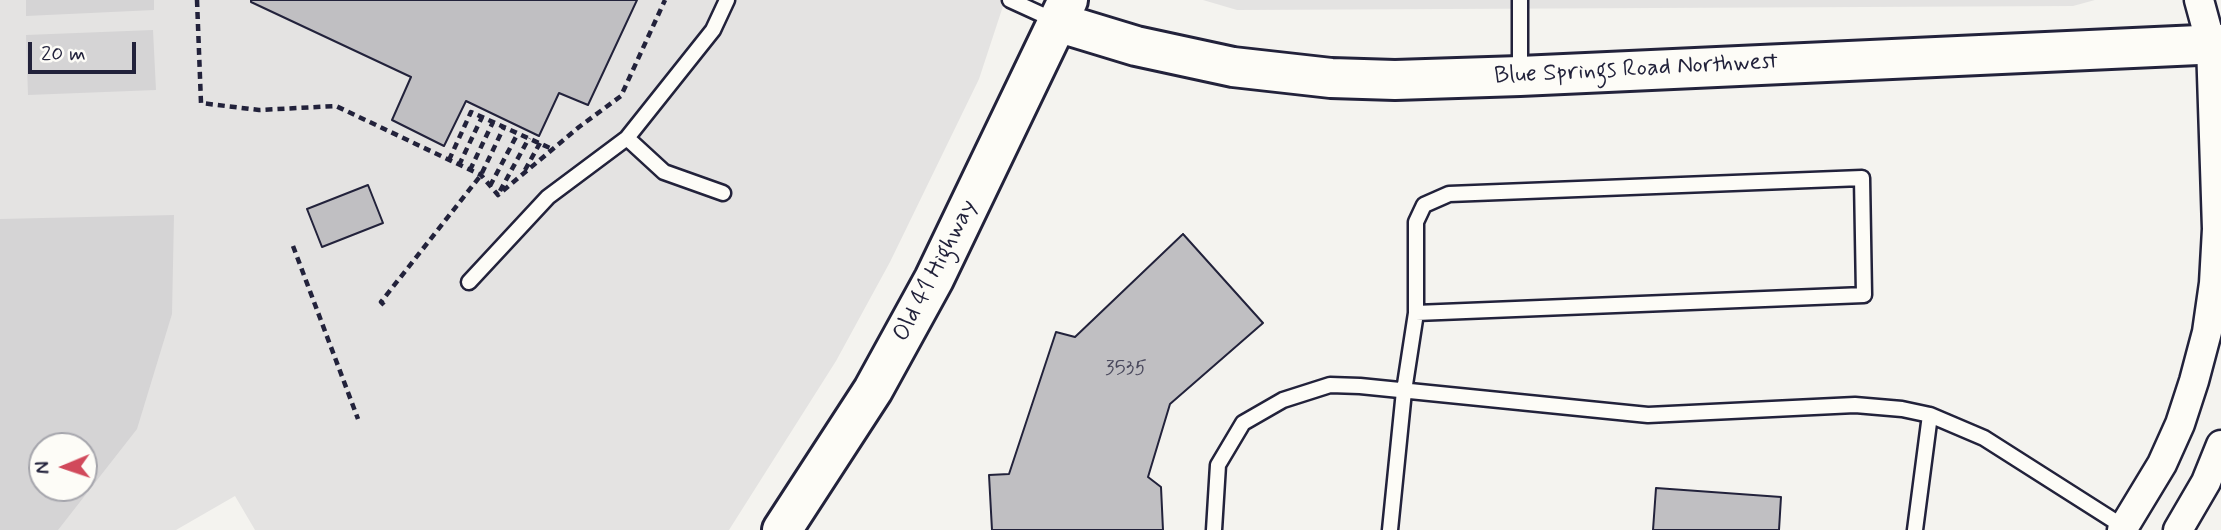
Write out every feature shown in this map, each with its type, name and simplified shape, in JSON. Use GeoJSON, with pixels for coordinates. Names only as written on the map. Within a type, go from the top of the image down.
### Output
{"type":"FeatureCollection","features":[{"type":"Feature","properties":{"kind":"street"},"geometry":{"type":"LineString","coordinates":[[2125,529],[2162,464],[2180,424],[2207,332],[2214,283],[2217,229],[2218,35],[2199,0]]}},
{"type":"Feature","properties":{"kind":"street","name":"Blue Springs Road Northwest"},"geometry":{"type":"LineString","coordinates":[[1063,11],[1136,46],[1269,73],[1331,79],[1520,76],[2218,35]]}},
{"type":"Feature","properties":{"kind":"street","name":"Old 41 Highway"},"geometry":{"type":"LineString","coordinates":[[782,530],[873,390],[934,279],[1063,11]]}},
{"type":"Feature","properties":{"kind":"street"},"geometry":{"type":"LineString","coordinates":[[2178,530],[2206,482],[2221,445]]}},
{"type":"Feature","properties":{"kind":"lane"},"geometry":{"type":"LineString","coordinates":[[469,282],[548,197],[626,138],[713,30],[727,0]]}},
{"type":"Feature","properties":{"kind":"lane"},"geometry":{"type":"LineString","coordinates":[[1010,0],[1063,11]]}},
{"type":"Feature","properties":{"kind":"lane"},"geometry":{"type":"LineString","coordinates":[[1520,0],[1520,76]]}},
{"type":"Feature","properties":{"kind":"lane"},"geometry":{"type":"LineString","coordinates":[[626,138],[664,172],[723,193]]}},
{"type":"Feature","properties":{"kind":"lane"},"geometry":{"type":"LineString","coordinates":[[1390,530],[1404,391],[1416,313],[1416,222],[1424,205],[1449,194],[1862,178],[1864,295],[1416,313]]}},
{"type":"Feature","properties":{"kind":"lane"},"geometry":{"type":"LineString","coordinates":[[1214,530],[1218,465],[1243,423],[1283,400],[1330,385],[1648,415],[1877,405],[1930,415],[1984,438],[2125,529]]}},
{"type":"Feature","properties":{"kind":"lane"},"geometry":{"type":"LineString","coordinates":[[1915,530],[1930,415]]}},
{"type":"Feature","properties":{"kind":"path"},"geometry":{"type":"LineString","coordinates":[[197,0],[201,103],[259,110],[337,106],[481,175],[498,195]]}},
{"type":"Feature","properties":{"kind":"path"},"geometry":{"type":"LineString","coordinates":[[498,195],[621,96],[665,0]]}},
{"type":"Feature","properties":{"kind":"path"},"geometry":{"type":"LineString","coordinates":[[449,160],[471,112],[552,149]]}},
{"type":"Feature","properties":{"kind":"path"},"geometry":{"type":"LineString","coordinates":[[459,165],[482,117]]}},
{"type":"Feature","properties":{"kind":"path"},"geometry":{"type":"LineString","coordinates":[[470,170],[493,122]]}},
{"type":"Feature","properties":{"kind":"path"},"geometry":{"type":"LineString","coordinates":[[384,304],[381,302],[481,175],[504,127]]}},
{"type":"Feature","properties":{"kind":"path"},"geometry":{"type":"LineString","coordinates":[[490,186],[518,133]]}},
{"type":"Feature","properties":{"kind":"path"},"geometry":{"type":"LineString","coordinates":[[498,195],[529,138]]}},
{"type":"Feature","properties":{"kind":"path"},"geometry":{"type":"LineString","coordinates":[[522,174],[540,143]]}},
{"type":"Feature","properties":{"kind":"path"},"geometry":{"type":"LineString","coordinates":[[293,246],[358,419]]}},
{"type":"Feature","properties":{"kind":"shaded area"},"geometry":{"type":"Polygon","coordinates":[[[0,0],[1005,0],[979,79],[890,262],[836,361],[729,530],[255,530],[235,496],[176,530],[0,530],[0,0]]]}},
{"type":"Feature","properties":{"kind":"shaded area"},"geometry":{"type":"Polygon","coordinates":[[[26,0],[154,0],[154,10],[26,16],[26,0]]]}},
{"type":"Feature","properties":{"kind":"shaded area"},"geometry":{"type":"Polygon","coordinates":[[[1203,0],[2095,0],[2073,6],[1237,10],[1203,0]]]}},
{"type":"Feature","properties":{"kind":"shaded area"},"geometry":{"type":"Polygon","coordinates":[[[153,30],[156,90],[28,95],[26,35],[153,30]]]}},
{"type":"Feature","properties":{"kind":"shaded area"},"geometry":{"type":"Polygon","coordinates":[[[174,215],[172,314],[137,429],[98,479],[98,432],[28,432],[28,502],[80,502],[58,530],[0,530],[0,219],[174,215]]]}},
{"type":"Feature","properties":{"kind":"building"},"geometry":{"type":"Polygon","coordinates":[[[251,0],[637,0],[588,105],[559,93],[539,136],[466,101],[444,146],[392,120],[411,77],[251,0]]]}},
{"type":"Feature","properties":{"kind":"building"},"geometry":{"type":"Polygon","coordinates":[[[368,185],[383,223],[322,247],[307,209],[368,185]]]}},
{"type":"Feature","properties":{"kind":"building"},"geometry":{"type":"Polygon","coordinates":[[[1183,234],[1263,323],[1170,404],[1148,477],[1161,487],[1163,530],[992,530],[989,475],[1009,474],[1056,332],[1075,337],[1183,234]]]}},
{"type":"Feature","properties":{"kind":"building"},"geometry":{"type":"Polygon","coordinates":[[[1656,488],[1781,497],[1779,530],[1653,530],[1656,488]]]}}]}
